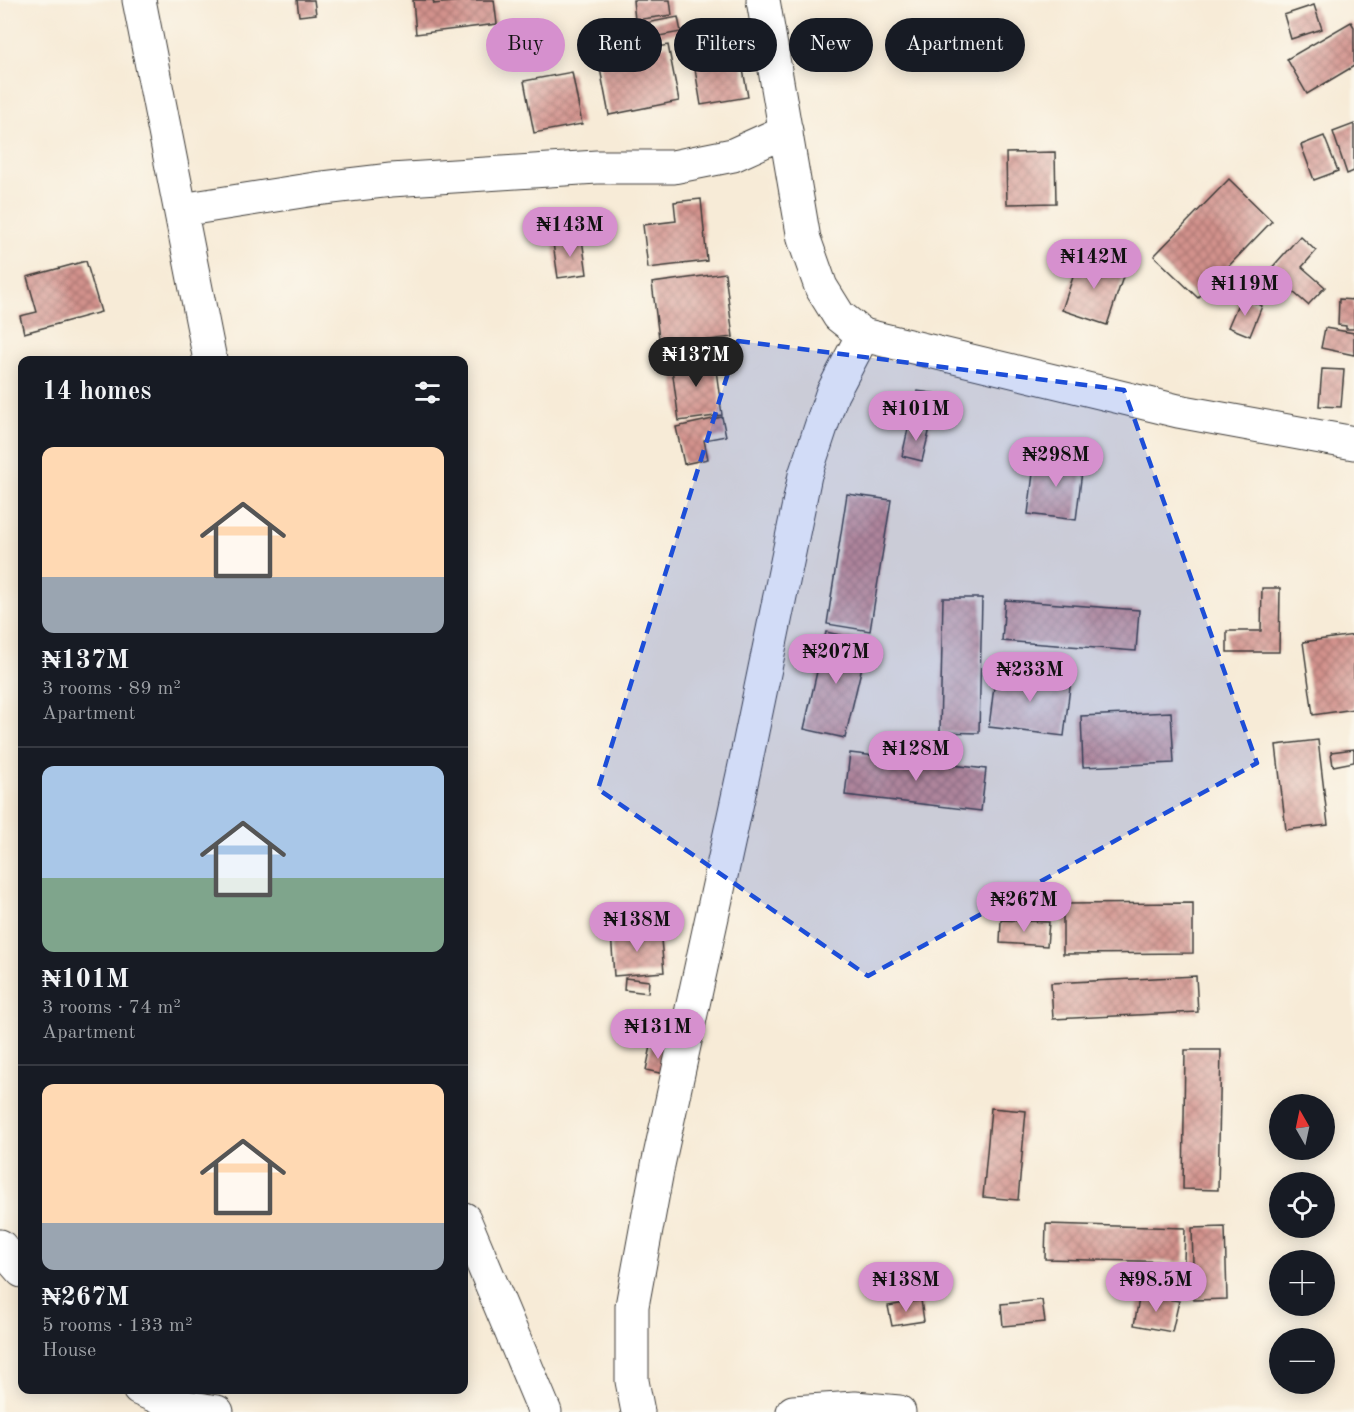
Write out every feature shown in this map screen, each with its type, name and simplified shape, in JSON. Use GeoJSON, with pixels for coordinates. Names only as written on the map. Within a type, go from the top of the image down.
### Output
{"type":"FeatureCollection","features":[{"type":"Feature","properties":{"kind":"street"},"geometry":{"type":"LineString","coordinates":[[139,0],[209,356]]}},
{"type":"Feature","properties":{"kind":"street"},"geometry":{"type":"LineString","coordinates":[[763,0],[804,239],[821,287],[839,316],[863,335],[1178,411],[1354,443]]}},
{"type":"Feature","properties":{"kind":"street"},"geometry":{"type":"LineString","coordinates":[[181,210],[315,189],[391,180],[597,167],[673,167],[733,155],[786,131]]}},
{"type":"Feature","properties":{"kind":"street"},"geometry":{"type":"LineString","coordinates":[[638,1412],[632,1381],[632,1306],[658,1165],[737,804],[805,475],[832,394],[863,335]]}},
{"type":"Feature","properties":{"kind":"street"},"geometry":{"type":"LineString","coordinates":[[468,1229],[545,1412]]}},
{"type":"Feature","properties":{"kind":"street"},"geometry":{"type":"LineString","coordinates":[[0,1246],[18,1266]]}},
{"type":"Feature","properties":{"kind":"street"},"geometry":{"type":"LineString","coordinates":[[151,1394],[179,1406],[217,1412]]}},
{"type":"Feature","properties":{"kind":"street"},"geometry":{"type":"LineString","coordinates":[[792,1412],[855,1408],[899,1412]]}},
{"type":"Feature","properties":{"kind":"highlighted area"},"geometry":{"type":"Polygon","coordinates":[[[738,341],[1124,390],[1257,763],[868,976],[598,789],[738,341]]]}},
{"type":"Feature","properties":{"kind":"building"},"geometry":{"type":"Polygon","coordinates":[[[297,0],[314,0],[316,14],[299,16],[297,0]]]}},
{"type":"Feature","properties":{"kind":"building"},"geometry":{"type":"Polygon","coordinates":[[[413,0],[433,0],[434,4],[494,0],[496,18],[486,18],[486,25],[416,34],[413,0]]]}},
{"type":"Feature","properties":{"kind":"building"},"geometry":{"type":"Polygon","coordinates":[[[633,0],[670,0],[672,15],[635,18],[633,0]]]}},
{"type":"Feature","properties":{"kind":"building"},"geometry":{"type":"Polygon","coordinates":[[[1314,5],[1322,29],[1291,39],[1284,15],[1314,5]]]}},
{"type":"Feature","properties":{"kind":"building"},"geometry":{"type":"Polygon","coordinates":[[[678,17],[674,18],[674,33],[662,36],[662,20],[678,17]]]}},
{"type":"Feature","properties":{"kind":"building"},"geometry":{"type":"Polygon","coordinates":[[[1351,22],[1354,27],[1354,66],[1307,94],[1287,59],[1351,22]]]}},
{"type":"Feature","properties":{"kind":"building"},"geometry":{"type":"Polygon","coordinates":[[[668,45],[679,101],[609,115],[601,72],[662,72],[662,46],[668,45]]]}},
{"type":"Feature","properties":{"kind":"building"},"geometry":{"type":"Polygon","coordinates":[[[572,72],[582,124],[534,133],[524,81],[572,72]]]}},
{"type":"Feature","properties":{"kind":"building"},"geometry":{"type":"Polygon","coordinates":[[[696,72],[743,72],[748,97],[701,105],[696,72]]]}},
{"type":"Feature","properties":{"kind":"building"},"geometry":{"type":"Polygon","coordinates":[[[1354,124],[1354,171],[1347,174],[1333,132],[1354,124]]]}},
{"type":"Feature","properties":{"kind":"building"},"geometry":{"type":"Polygon","coordinates":[[[1324,136],[1338,171],[1314,180],[1301,145],[1324,136]]]}},
{"type":"Feature","properties":{"kind":"building"},"geometry":{"type":"Polygon","coordinates":[[[1055,152],[1056,203],[1007,204],[1006,153],[1055,152]]]}},
{"type":"Feature","properties":{"kind":"building"},"geometry":{"type":"Polygon","coordinates":[[[1229,179],[1272,221],[1198,298],[1154,256],[1229,179]]]}},
{"type":"Feature","properties":{"kind":"building"},"geometry":{"type":"Polygon","coordinates":[[[701,199],[707,261],[648,268],[643,225],[676,221],[674,202],[701,199]]]}},
{"type":"Feature","properties":{"kind":"building"},"geometry":{"type":"Polygon","coordinates":[[[1300,236],[1316,251],[1302,267],[1325,287],[1308,305],[1269,271],[1300,236]]]}},
{"type":"Feature","properties":{"kind":"building"},"geometry":{"type":"Polygon","coordinates":[[[582,239],[587,274],[558,278],[553,243],[582,239]]]}},
{"type":"Feature","properties":{"kind":"building"},"geometry":{"type":"Polygon","coordinates":[[[1080,256],[1125,271],[1107,325],[1062,310],[1080,256]]]}},
{"type":"Feature","properties":{"kind":"building"},"geometry":{"type":"Polygon","coordinates":[[[86,261],[101,312],[24,333],[20,316],[37,312],[27,277],[86,261]]]}},
{"type":"Feature","properties":{"kind":"building"},"geometry":{"type":"Polygon","coordinates":[[[725,273],[733,337],[660,346],[652,283],[725,273]]]}},
{"type":"Feature","properties":{"kind":"building"},"geometry":{"type":"Polygon","coordinates":[[[1241,297],[1262,306],[1250,336],[1228,327],[1241,297]]]}},
{"type":"Feature","properties":{"kind":"building"},"geometry":{"type":"Polygon","coordinates":[[[1339,299],[1354,300],[1354,329],[1346,329],[1346,326],[1338,325],[1339,299]]]}},
{"type":"Feature","properties":{"kind":"building"},"geometry":{"type":"Polygon","coordinates":[[[1325,328],[1354,333],[1354,355],[1321,348],[1325,328]]]}},
{"type":"Feature","properties":{"kind":"building"},"geometry":{"type":"Polygon","coordinates":[[[714,355],[722,415],[679,421],[671,361],[714,355]]]}},
{"type":"Feature","properties":{"kind":"building"},"geometry":{"type":"Polygon","coordinates":[[[1322,369],[1344,370],[1341,407],[1319,406],[1322,369]]]}},
{"type":"Feature","properties":{"kind":"building"},"geometry":{"type":"Polygon","coordinates":[[[917,391],[937,394],[932,425],[912,422],[917,391]]]}},
{"type":"Feature","properties":{"kind":"building"},"geometry":{"type":"Polygon","coordinates":[[[722,417],[726,436],[704,440],[708,459],[684,464],[676,427],[722,417]]]}},
{"type":"Feature","properties":{"kind":"building"},"geometry":{"type":"Polygon","coordinates":[[[909,424],[930,428],[922,461],[902,456],[909,424]]]}},
{"type":"Feature","properties":{"kind":"building"},"geometry":{"type":"Polygon","coordinates":[[[1035,457],[1083,463],[1076,520],[1028,514],[1035,457]]]}},
{"type":"Feature","properties":{"kind":"building"},"geometry":{"type":"Polygon","coordinates":[[[847,494],[891,500],[870,631],[827,624],[847,494]]]}},
{"type":"Feature","properties":{"kind":"building"},"geometry":{"type":"Polygon","coordinates":[[[1262,588],[1280,588],[1279,652],[1227,652],[1227,631],[1261,631],[1262,588]]]}},
{"type":"Feature","properties":{"kind":"building"},"geometry":{"type":"Polygon","coordinates":[[[943,598],[982,598],[979,733],[940,732],[943,598]]]}},
{"type":"Feature","properties":{"kind":"building"},"geometry":{"type":"Polygon","coordinates":[[[1005,600],[1139,610],[1136,651],[1002,641],[1005,600]]]}},
{"type":"Feature","properties":{"kind":"building"},"geometry":{"type":"Polygon","coordinates":[[[826,632],[868,641],[845,738],[804,729],[826,632]]]}},
{"type":"Feature","properties":{"kind":"building"},"geometry":{"type":"Polygon","coordinates":[[[1354,635],[1354,709],[1313,715],[1303,642],[1354,635]]]}},
{"type":"Feature","properties":{"kind":"building"},"geometry":{"type":"Polygon","coordinates":[[[996,670],[1071,679],[1064,736],[989,727],[996,670]]]}},
{"type":"Feature","properties":{"kind":"building"},"geometry":{"type":"Polygon","coordinates":[[[1171,712],[1174,763],[1083,767],[1081,716],[1171,712]]]}},
{"type":"Feature","properties":{"kind":"building"},"geometry":{"type":"Polygon","coordinates":[[[1318,740],[1328,825],[1286,830],[1276,745],[1318,740]]]}},
{"type":"Feature","properties":{"kind":"building"},"geometry":{"type":"Polygon","coordinates":[[[1354,749],[1354,762],[1333,766],[1331,752],[1354,749]]]}},
{"type":"Feature","properties":{"kind":"building"},"geometry":{"type":"Polygon","coordinates":[[[850,753],[986,769],[981,811],[845,795],[850,753]]]}},
{"type":"Feature","properties":{"kind":"building"},"geometry":{"type":"Polygon","coordinates":[[[1193,903],[1193,953],[1063,954],[1063,904],[1193,903]]]}},
{"type":"Feature","properties":{"kind":"building"},"geometry":{"type":"Polygon","coordinates":[[[1001,920],[1049,922],[1047,946],[1000,943],[1001,920]]]}},
{"type":"Feature","properties":{"kind":"building"},"geometry":{"type":"Polygon","coordinates":[[[660,929],[664,972],[614,976],[611,933],[660,929]]]}},
{"type":"Feature","properties":{"kind":"building"},"geometry":{"type":"Polygon","coordinates":[[[1196,976],[1198,1012],[1053,1019],[1051,983],[1196,976]]]}},
{"type":"Feature","properties":{"kind":"building"},"geometry":{"type":"Polygon","coordinates":[[[625,978],[649,981],[648,993],[624,990],[625,978]]]}},
{"type":"Feature","properties":{"kind":"building"},"geometry":{"type":"Polygon","coordinates":[[[651,1046],[669,1049],[664,1074],[646,1070],[651,1046]]]}},
{"type":"Feature","properties":{"kind":"building"},"geometry":{"type":"Polygon","coordinates":[[[1185,1050],[1221,1050],[1218,1190],[1183,1189],[1185,1050]]]}},
{"type":"Feature","properties":{"kind":"building"},"geometry":{"type":"Polygon","coordinates":[[[991,1108],[1026,1111],[1018,1200],[983,1197],[991,1108]]]}},
{"type":"Feature","properties":{"kind":"building"},"geometry":{"type":"Polygon","coordinates":[[[1046,1224],[1185,1228],[1184,1262],[1045,1259],[1046,1224]]]}},
{"type":"Feature","properties":{"kind":"building"},"geometry":{"type":"Polygon","coordinates":[[[1225,1227],[1227,1299],[1194,1300],[1192,1228],[1225,1227]]]}},
{"type":"Feature","properties":{"kind":"building"},"geometry":{"type":"Polygon","coordinates":[[[1140,1294],[1179,1301],[1172,1332],[1134,1325],[1140,1294]]]}},
{"type":"Feature","properties":{"kind":"building"},"geometry":{"type":"Polygon","coordinates":[[[921,1300],[924,1321],[892,1326],[888,1306],[921,1300]]]}},
{"type":"Feature","properties":{"kind":"building"},"geometry":{"type":"Polygon","coordinates":[[[1042,1300],[1045,1322],[1003,1326],[1001,1304],[1042,1300]]]}}]}
